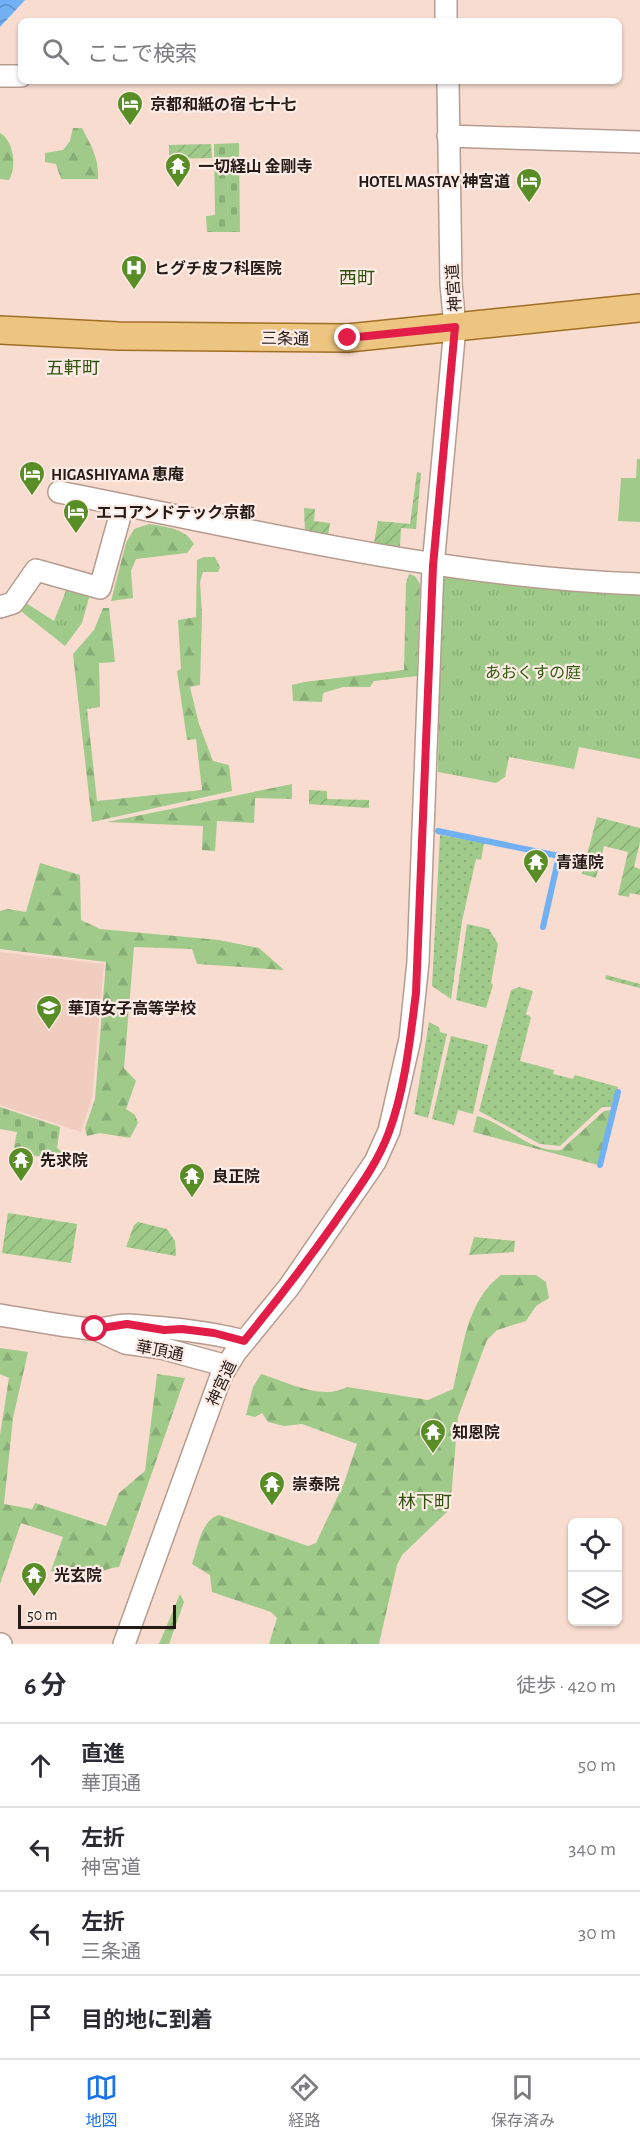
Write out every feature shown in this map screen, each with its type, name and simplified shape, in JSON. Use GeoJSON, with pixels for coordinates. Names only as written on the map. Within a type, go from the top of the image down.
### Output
{"type":"FeatureCollection","features":[{"type":"Feature","properties":{"kind":"main road","name":"三条通"},"geometry":{"type":"LineString","coordinates":[[0,330],[118,336],[348,338],[640,308]]}},
{"type":"Feature","properties":{"kind":"street"},"geometry":{"type":"LineString","coordinates":[[446,0],[446,18]]}},
{"type":"Feature","properties":{"kind":"street"},"geometry":{"type":"LineString","coordinates":[[0,76],[18,76]]}},
{"type":"Feature","properties":{"kind":"street","name":"神宮道"},"geometry":{"type":"LineString","coordinates":[[124,1644],[215,1391],[227,1366],[244,1341],[289,1287],[363,1182],[389,1131],[411,1038],[418,962],[433,566],[455,327],[451,284],[448,84]]}},
{"type":"Feature","properties":{"kind":"street"},"geometry":{"type":"LineString","coordinates":[[448,136],[640,142]]}},
{"type":"Feature","properties":{"kind":"street"},"geometry":{"type":"LineString","coordinates":[[59,492],[433,566],[548,579],[640,584]]}},
{"type":"Feature","properties":{"kind":"street"},"geometry":{"type":"LineString","coordinates":[[0,607],[13,603],[36,570],[100,588],[123,505]]}},
{"type":"Feature","properties":{"kind":"street","name":"華頂通"},"geometry":{"type":"LineString","coordinates":[[0,1315],[95,1329],[125,1343],[161,1348],[227,1366]]}},
{"type":"Feature","properties":{"kind":"street","name":"華頂通"},"geometry":{"type":"LineString","coordinates":[[95,1329],[127,1324],[164,1330],[182,1329],[214,1333],[244,1341]]}},
{"type":"Feature","properties":{"kind":"shaded area","name":"華頂女子高等学校"},"geometry":{"type":"Polygon","coordinates":[[[0,952],[104,964],[92,1098],[81,1132],[0,1105],[0,952]]]}},
{"type":"Feature","properties":{"kind":"green space"},"geometry":{"type":"Polygon","coordinates":[[[73,128],[82,128],[91,146],[96,158],[98,179],[61,179],[56,164],[45,162],[45,153],[63,150],[70,141],[73,128]]]}},
{"type":"Feature","properties":{"kind":"green space"},"geometry":{"type":"Polygon","coordinates":[[[0,133],[8,142],[13,155],[13,168],[9,180],[0,179],[0,133]]]}},
{"type":"Feature","properties":{"kind":"green space"},"geometry":{"type":"Polygon","coordinates":[[[239,143],[240,232],[207,232],[206,216],[215,215],[214,144],[239,143]]]}},
{"type":"Feature","properties":{"kind":"green space"},"geometry":{"type":"Polygon","coordinates":[[[211,144],[212,158],[169,159],[169,145],[211,144]]]}},
{"type":"Feature","properties":{"kind":"green space"},"geometry":{"type":"Polygon","coordinates":[[[637,459],[640,459],[640,522],[618,521],[621,478],[636,478],[637,459]]]}},
{"type":"Feature","properties":{"kind":"green space"},"geometry":{"type":"Polygon","coordinates":[[[417,472],[421,473],[416,529],[401,528],[400,547],[374,543],[378,521],[410,524],[417,472]]]}},
{"type":"Feature","properties":{"kind":"green space"},"geometry":{"type":"Polygon","coordinates":[[[304,508],[315,509],[314,521],[330,523],[328,536],[305,532],[304,508]]]}},
{"type":"Feature","properties":{"kind":"green space"},"geometry":{"type":"Polygon","coordinates":[[[149,524],[180,531],[194,544],[187,553],[136,559],[131,571],[133,598],[111,601],[126,543],[134,529],[149,524]]]}},
{"type":"Feature","properties":{"kind":"green space"},"geometry":{"type":"Polygon","coordinates":[[[204,557],[215,557],[220,567],[218,572],[203,572],[200,582],[202,614],[200,685],[190,687],[199,724],[213,761],[229,765],[232,791],[92,822],[73,654],[94,630],[103,608],[109,608],[115,662],[99,663],[100,707],[87,709],[97,801],[202,790],[196,739],[187,740],[177,671],[181,669],[178,620],[196,617],[197,560],[204,557]]]}},
{"type":"Feature","properties":{"kind":"green space"},"geometry":{"type":"Polygon","coordinates":[[[409,574],[415,576],[420,584],[417,676],[374,681],[370,687],[343,687],[323,693],[322,702],[293,701],[292,685],[404,670],[406,583],[409,574]]]}},
{"type":"Feature","properties":{"kind":"green space","name":"あおくすの庭"},"geometry":{"type":"Polygon","coordinates":[[[441,574],[640,591],[640,759],[579,747],[574,769],[509,757],[505,777],[496,783],[438,772],[441,574]]]}},
{"type":"Feature","properties":{"kind":"green space"},"geometry":{"type":"Polygon","coordinates":[[[67,588],[90,594],[82,623],[65,646],[17,608],[23,601],[54,621],[67,588]]]}},
{"type":"Feature","properties":{"kind":"green space"},"geometry":{"type":"Polygon","coordinates":[[[292,784],[292,799],[255,798],[254,823],[217,821],[215,851],[202,850],[203,826],[107,822],[292,784]]]}},
{"type":"Feature","properties":{"kind":"green space"},"geometry":{"type":"Polygon","coordinates":[[[309,790],[327,791],[327,799],[369,800],[369,808],[309,804],[309,790]]]}},
{"type":"Feature","properties":{"kind":"green space"},"geometry":{"type":"Polygon","coordinates":[[[597,817],[640,828],[640,842],[634,867],[640,869],[640,895],[630,893],[629,897],[618,895],[628,852],[604,846],[596,878],[582,874],[597,817]]]}},
{"type":"Feature","properties":{"kind":"green space"},"geometry":{"type":"Polygon","coordinates":[[[440,835],[484,843],[481,860],[476,859],[462,921],[451,999],[432,986],[440,835]]]}},
{"type":"Feature","properties":{"kind":"green space"},"geometry":{"type":"Polygon","coordinates":[[[40,863],[80,875],[81,920],[100,929],[219,940],[259,948],[284,970],[197,964],[192,949],[134,947],[124,1068],[136,1081],[126,1109],[135,1115],[138,1123],[130,1138],[100,1133],[87,1136],[85,1128],[95,1099],[106,962],[0,949],[0,911],[8,909],[26,912],[40,863]]]}},
{"type":"Feature","properties":{"kind":"green space"},"geometry":{"type":"Polygon","coordinates":[[[467,924],[489,929],[498,944],[491,983],[493,985],[486,1008],[456,1000],[467,924]]]}},
{"type":"Feature","properties":{"kind":"green space"},"geometry":{"type":"Polygon","coordinates":[[[606,975],[640,984],[640,988],[605,979],[606,975]]]}},
{"type":"Feature","properties":{"kind":"green space"},"geometry":{"type":"Polygon","coordinates":[[[519,987],[533,991],[526,1014],[531,1017],[520,1061],[554,1070],[553,1074],[573,1079],[575,1075],[618,1087],[613,1107],[602,1107],[560,1146],[540,1144],[479,1111],[511,990],[519,987]]]}},
{"type":"Feature","properties":{"kind":"green space"},"geometry":{"type":"Polygon","coordinates":[[[429,1022],[439,1027],[440,1032],[447,1034],[428,1118],[414,1114],[429,1022]]]}},
{"type":"Feature","properties":{"kind":"green space"},"geometry":{"type":"Polygon","coordinates":[[[451,1036],[488,1045],[473,1114],[458,1110],[454,1125],[432,1119],[451,1036]]]}},
{"type":"Feature","properties":{"kind":"green space"},"geometry":{"type":"Polygon","coordinates":[[[0,1107],[60,1127],[57,1148],[62,1152],[61,1160],[13,1152],[17,1132],[0,1129],[0,1107]]]}},
{"type":"Feature","properties":{"kind":"green space"},"geometry":{"type":"Polygon","coordinates":[[[612,1110],[598,1165],[473,1132],[477,1116],[498,1125],[528,1143],[549,1150],[561,1150],[604,1111],[612,1110]]]}},
{"type":"Feature","properties":{"kind":"green space"},"geometry":{"type":"Polygon","coordinates":[[[8,1213],[77,1224],[71,1263],[2,1253],[8,1213]]]}},
{"type":"Feature","properties":{"kind":"green space"},"geometry":{"type":"Polygon","coordinates":[[[138,1222],[167,1229],[175,1241],[176,1256],[126,1247],[134,1225],[138,1222]]]}},
{"type":"Feature","properties":{"kind":"green space"},"geometry":{"type":"Polygon","coordinates":[[[474,1237],[515,1241],[514,1252],[469,1255],[474,1237]]]}},
{"type":"Feature","properties":{"kind":"green space"},"geometry":{"type":"Polygon","coordinates":[[[501,1275],[536,1275],[546,1282],[549,1298],[536,1306],[526,1321],[497,1330],[487,1340],[458,1417],[450,1509],[402,1555],[397,1565],[379,1644],[269,1644],[277,1618],[271,1612],[212,1592],[210,1575],[192,1564],[204,1528],[208,1522],[219,1515],[308,1546],[316,1543],[344,1483],[357,1444],[302,1424],[284,1426],[268,1422],[262,1413],[255,1417],[246,1415],[253,1387],[261,1374],[316,1391],[337,1391],[347,1387],[428,1400],[453,1389],[463,1343],[473,1312],[489,1286],[501,1275]]]}},
{"type":"Feature","properties":{"kind":"green space"},"geometry":{"type":"Polygon","coordinates":[[[0,1348],[28,1352],[13,1418],[4,1504],[32,1509],[35,1503],[106,1526],[119,1493],[145,1471],[157,1374],[185,1378],[119,1567],[108,1569],[81,1582],[73,1582],[64,1578],[51,1571],[63,1537],[21,1523],[0,1584],[0,1435],[9,1378],[0,1374],[0,1348]]]}},
{"type":"Feature","properties":{"kind":"green space"},"geometry":{"type":"Polygon","coordinates":[[[180,1594],[184,1602],[169,1644],[159,1644],[180,1594]]]}},
{"type":"Feature","properties":{"kind":"water"},"geometry":{"type":"Polygon","coordinates":[[[0,0],[25,0],[0,27],[0,0]]]}},
{"type":"Feature","properties":{"kind":"waterway"},"geometry":{"type":"LineString","coordinates":[[438,831],[559,856],[543,927]]}},
{"type":"Feature","properties":{"kind":"waterway"},"geometry":{"type":"LineString","coordinates":[[600,1165],[618,1092]]}},
{"type":"Feature","properties":{"kind":"place","name":"京都和紙の宿 七十七"},"geometry":{"type":"Point","coordinates":[130,127]}},
{"type":"Feature","properties":{"kind":"place","name":"一切経山 金剛寺"},"geometry":{"type":"Point","coordinates":[178,189]}},
{"type":"Feature","properties":{"kind":"place","name":"HOTEL MASTAY 神宮道"},"geometry":{"type":"Point","coordinates":[529,204]}},
{"type":"Feature","properties":{"kind":"place","name":"ヒグチ皮フ科医院"},"geometry":{"type":"Point","coordinates":[134,291]}},
{"type":"Feature","properties":{"kind":"place","name":"HIGASHIYAMA 恵庵"},"geometry":{"type":"Point","coordinates":[32,497]}},
{"type":"Feature","properties":{"kind":"place","name":"エコアンドテック京都"},"geometry":{"type":"Point","coordinates":[76,535]}},
{"type":"Feature","properties":{"kind":"place","name":"青蓮院"},"geometry":{"type":"Point","coordinates":[536,885]}},
{"type":"Feature","properties":{"kind":"place","name":"華頂女子高等学校"},"geometry":{"type":"Point","coordinates":[49,1031]}},
{"type":"Feature","properties":{"kind":"place","name":"先求院"},"geometry":{"type":"Point","coordinates":[21,1183]}},
{"type":"Feature","properties":{"kind":"place","name":"良正院"},"geometry":{"type":"Point","coordinates":[192,1199]}},
{"type":"Feature","properties":{"kind":"place","name":"知恩院"},"geometry":{"type":"Point","coordinates":[433,1455]}},
{"type":"Feature","properties":{"kind":"place","name":"崇泰院"},"geometry":{"type":"Point","coordinates":[272,1507]}},
{"type":"Feature","properties":{"kind":"place","name":"光玄院"},"geometry":{"type":"Point","coordinates":[34,1598]}},
{"type":"Feature","properties":{"kind":"district","name":"西町"},"geometry":{"type":"Point","coordinates":[357,278]}},
{"type":"Feature","properties":{"kind":"district","name":"五軒町"},"geometry":{"type":"Point","coordinates":[73,368]}},
{"type":"Feature","properties":{"kind":"district","name":"林下町"},"geometry":{"type":"Point","coordinates":[425,1502]}},
{"type":"Feature","properties":{"kind":"route"},"geometry":{"type":"LineString","coordinates":[[95,1329],[127,1324],[164,1330],[182,1329],[214,1333],[244,1341],[289,1287],[375,1162],[389,1131],[399,1093],[411,1038],[416,993],[433,566],[455,327],[348,338]]}}]}
